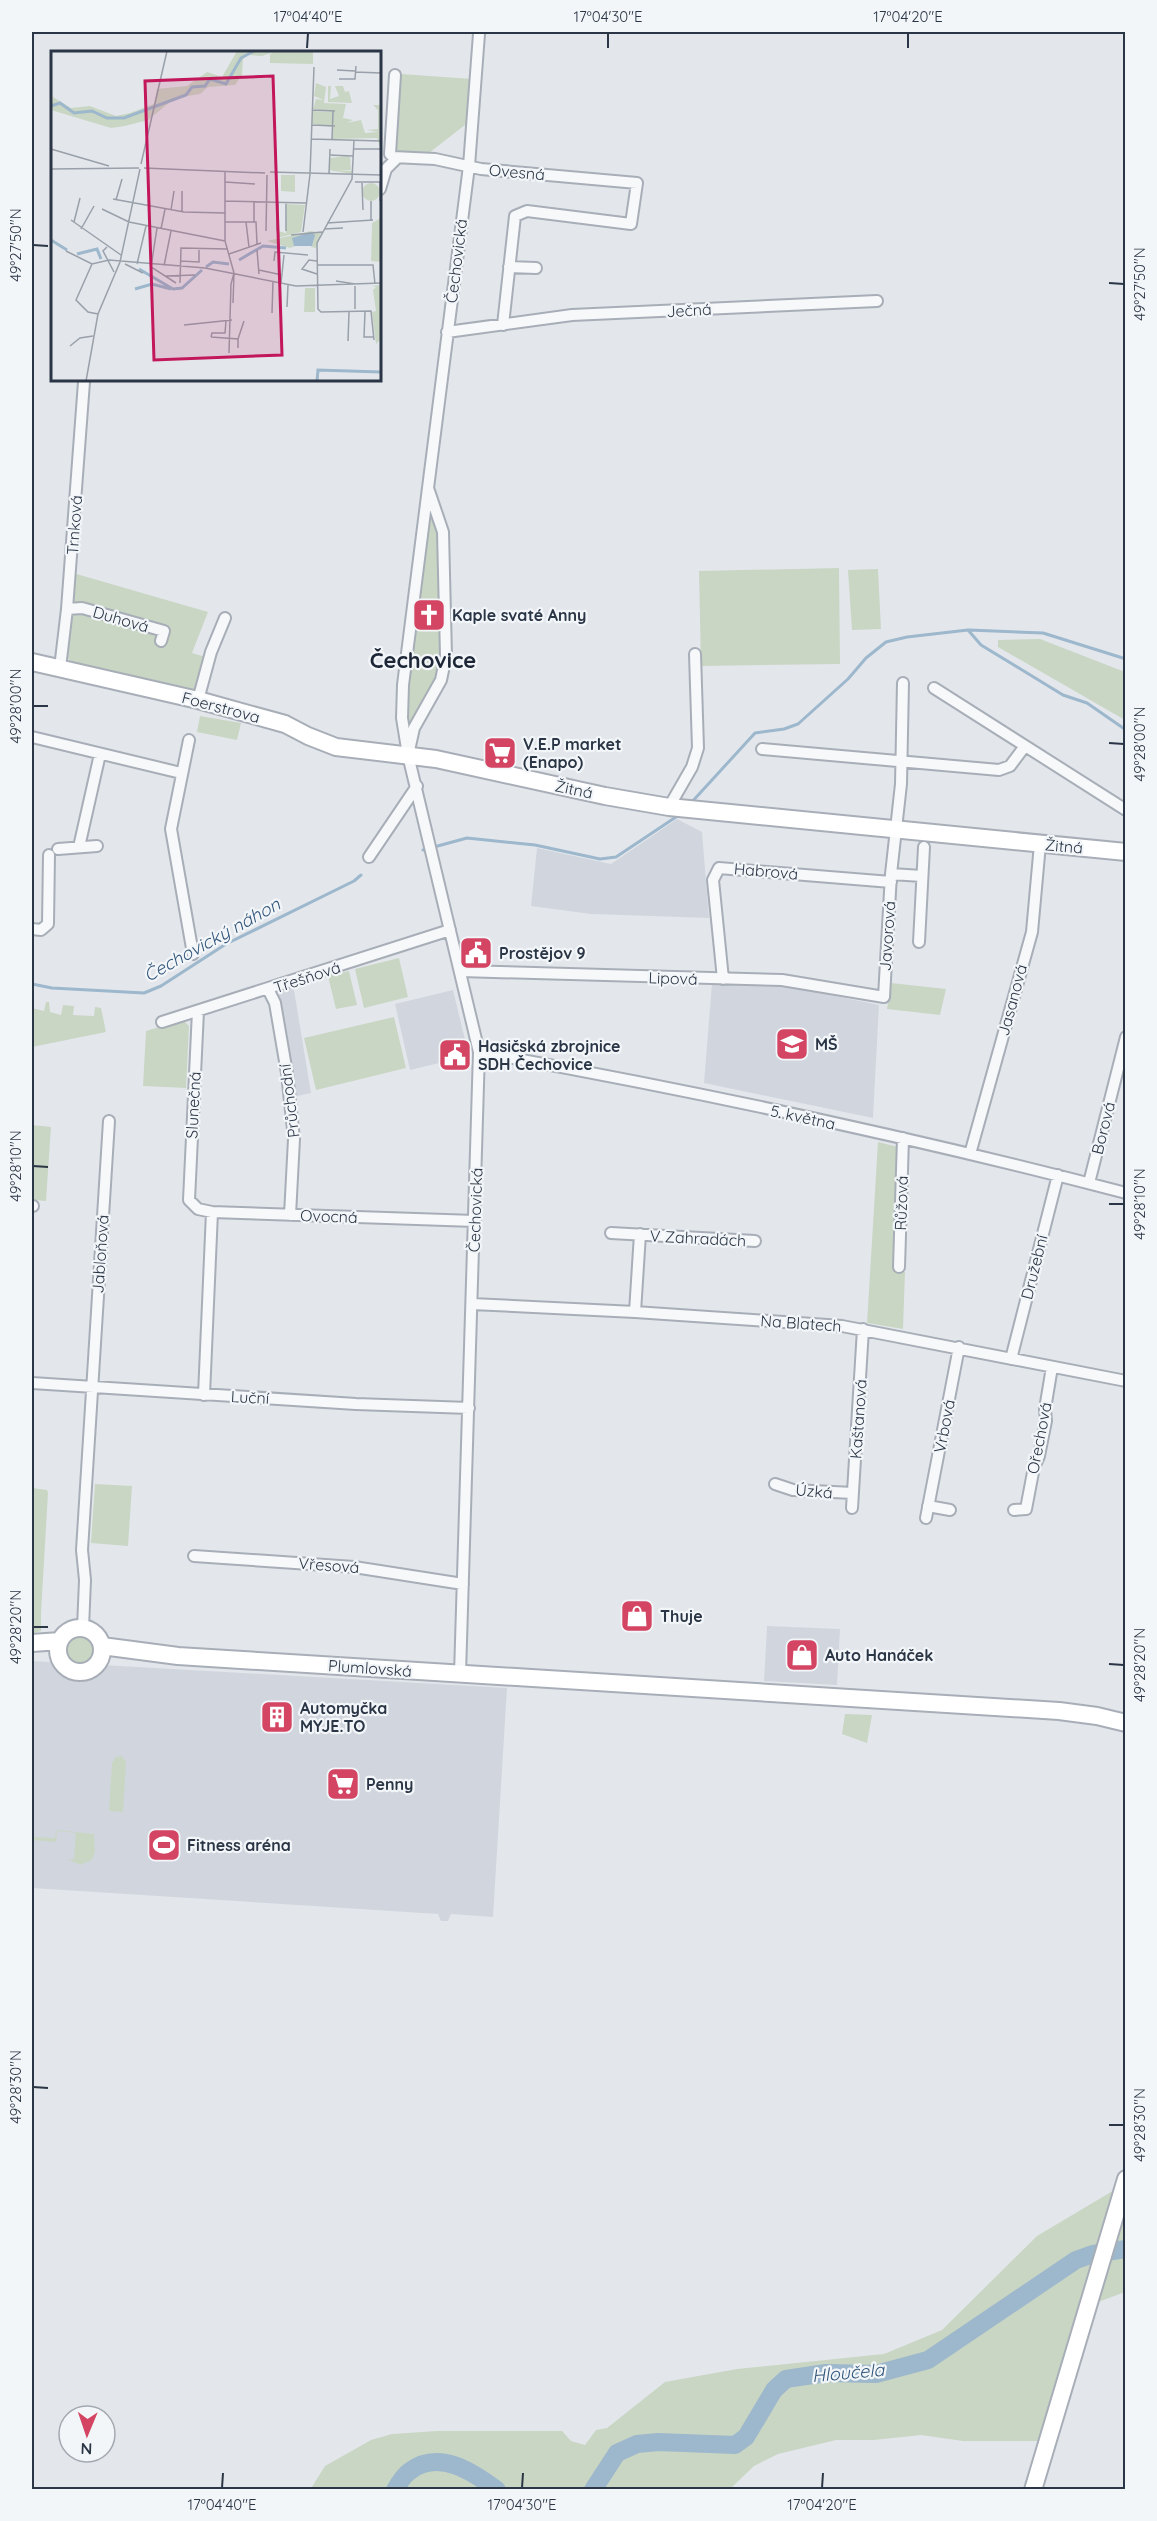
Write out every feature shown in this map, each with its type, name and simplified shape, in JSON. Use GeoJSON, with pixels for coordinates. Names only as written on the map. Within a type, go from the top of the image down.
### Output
{"type":"FeatureCollection","features":[{"type":"Feature","properties":{"kind":"street","name":"Čechovická"},"geometry":{"type":"LineString","coordinates":[[460,1674],[479,1052],[408,755],[402,717],[403,685],[469,166],[479,34]]}},
{"type":"Feature","properties":{"kind":"street"},"geometry":{"type":"LineString","coordinates":[[381,186],[385,172],[395,158],[390,154],[395,75]]}},
{"type":"Feature","properties":{"kind":"street","name":"Ovesná"},"geometry":{"type":"LineString","coordinates":[[395,158],[435,159],[469,166],[637,183],[631,224],[532,211],[523,211],[515,216],[509,267]]}},
{"type":"Feature","properties":{"kind":"street"},"geometry":{"type":"LineString","coordinates":[[502,325],[509,267],[536,268]]}},
{"type":"Feature","properties":{"kind":"street","name":"Ječná"},"geometry":{"type":"LineString","coordinates":[[447,332],[572,315],[877,301]]}},
{"type":"Feature","properties":{"kind":"street","name":"Trnková"},"geometry":{"type":"LineString","coordinates":[[60,668],[67,609],[84,382]]}},
{"type":"Feature","properties":{"kind":"street","name":"Čechovická"},"geometry":{"type":"LineString","coordinates":[[408,755],[414,728],[441,680],[446,656],[443,532],[428,488]]}},
{"type":"Feature","properties":{"kind":"street","name":"Duhová"},"geometry":{"type":"LineString","coordinates":[[67,609],[82,608],[164,631],[161,641]]}},
{"type":"Feature","properties":{"kind":"street"},"geometry":{"type":"LineString","coordinates":[[198,700],[211,652],[225,618]]}},
{"type":"Feature","properties":{"kind":"street"},"geometry":{"type":"LineString","coordinates":[[678,809],[698,748],[695,654]]}},
{"type":"Feature","properties":{"kind":"street","name":"Foerstrova"},"geometry":{"type":"LineString","coordinates":[[32,662],[198,700],[285,724],[336,747],[408,755]]}},
{"type":"Feature","properties":{"kind":"street"},"geometry":{"type":"LineString","coordinates":[[895,830],[901,761],[903,683]]}},
{"type":"Feature","properties":{"kind":"street"},"geometry":{"type":"LineString","coordinates":[[934,688],[1125,810]]}},
{"type":"Feature","properties":{"kind":"street"},"geometry":{"type":"LineString","coordinates":[[32,738],[181,773]]}},
{"type":"Feature","properties":{"kind":"street"},"geometry":{"type":"LineString","coordinates":[[189,740],[171,829],[193,954]]}},
{"type":"Feature","properties":{"kind":"street"},"geometry":{"type":"LineString","coordinates":[[762,749],[999,770],[1010,766],[1025,746]]}},
{"type":"Feature","properties":{"kind":"street"},"geometry":{"type":"LineString","coordinates":[[79,847],[100,754]]}},
{"type":"Feature","properties":{"kind":"street","name":"Žitná"},"geometry":{"type":"LineString","coordinates":[[408,755],[678,809],[1125,852]]}},
{"type":"Feature","properties":{"kind":"street"},"geometry":{"type":"LineString","coordinates":[[369,857],[417,786]]}},
{"type":"Feature","properties":{"kind":"street","name":"Javorová"},"geometry":{"type":"LineString","coordinates":[[884,997],[895,830]]}},
{"type":"Feature","properties":{"kind":"street","name":"Jasanová"},"geometry":{"type":"LineString","coordinates":[[970,1154],[1032,932],[1040,844]]}},
{"type":"Feature","properties":{"kind":"street"},"geometry":{"type":"LineString","coordinates":[[32,929],[41,930],[48,924],[54,852],[97,846]]}},
{"type":"Feature","properties":{"kind":"street","name":"Javorová"},"geometry":{"type":"LineString","coordinates":[[919,942],[924,847]]}},
{"type":"Feature","properties":{"kind":"street","name":"Habrová"},"geometry":{"type":"LineString","coordinates":[[723,979],[713,880],[719,868],[891,878]]}},
{"type":"Feature","properties":{"kind":"street"},"geometry":{"type":"LineString","coordinates":[[891,878],[922,876]]}},
{"type":"Feature","properties":{"kind":"street","name":"Třešňová"},"geometry":{"type":"LineString","coordinates":[[162,1022],[450,930]]}},
{"type":"Feature","properties":{"kind":"street","name":"Lipová"},"geometry":{"type":"LineString","coordinates":[[461,971],[782,980],[884,997]]}},
{"type":"Feature","properties":{"kind":"street","name":"Průchodní"},"geometry":{"type":"LineString","coordinates":[[268,989],[275,1003],[292,1121],[294,1144],[290,1215]]}},
{"type":"Feature","properties":{"kind":"street","name":"Slunečná"},"geometry":{"type":"LineString","coordinates":[[189,1200],[198,1011]]}},
{"type":"Feature","properties":{"kind":"street","name":"Borová"},"geometry":{"type":"LineString","coordinates":[[1089,1183],[1125,1037]]}},
{"type":"Feature","properties":{"kind":"street","name":"5. května"},"geometry":{"type":"LineString","coordinates":[[479,1052],[598,1073],[903,1138],[1125,1193]]}},
{"type":"Feature","properties":{"kind":"street","name":"Jabloňová"},"geometry":{"type":"LineString","coordinates":[[91,1388],[109,1121]]}},
{"type":"Feature","properties":{"kind":"street","name":"Růžová"},"geometry":{"type":"LineString","coordinates":[[899,1267],[903,1138]]}},
{"type":"Feature","properties":{"kind":"street","name":"Družební"},"geometry":{"type":"LineString","coordinates":[[1011,1359],[1058,1175]]}},
{"type":"Feature","properties":{"kind":"street","name":"Ovocná"},"geometry":{"type":"LineString","coordinates":[[189,1200],[198,1209],[212,1212],[474,1221]]}},
{"type":"Feature","properties":{"kind":"street"},"geometry":{"type":"LineString","coordinates":[[204,1395],[212,1212]]}},
{"type":"Feature","properties":{"kind":"street","name":"V Zahradách"},"geometry":{"type":"LineString","coordinates":[[611,1233],[755,1241]]}},
{"type":"Feature","properties":{"kind":"street","name":"V Zahradách"},"geometry":{"type":"LineString","coordinates":[[635,1312],[640,1234]]}},
{"type":"Feature","properties":{"kind":"street","name":"Na Blatech"},"geometry":{"type":"LineString","coordinates":[[472,1304],[842,1326],[1125,1381]]}},
{"type":"Feature","properties":{"kind":"street","name":"Kaštanová"},"geometry":{"type":"LineString","coordinates":[[852,1508],[863,1329]]}},
{"type":"Feature","properties":{"kind":"street","name":"Vrbová"},"geometry":{"type":"LineString","coordinates":[[926,1518],[959,1347]]}},
{"type":"Feature","properties":{"kind":"street","name":"Ořechová"},"geometry":{"type":"LineString","coordinates":[[1026,1509],[1046,1421],[1045,1410],[1052,1367]]}},
{"type":"Feature","properties":{"kind":"street","name":"Luční"},"geometry":{"type":"LineString","coordinates":[[32,1383],[204,1395],[469,1408]]}},
{"type":"Feature","properties":{"kind":"street"},"geometry":{"type":"LineString","coordinates":[[83,1628],[85,1580],[82,1554],[91,1388]]}},
{"type":"Feature","properties":{"kind":"street","name":"Úzká"},"geometry":{"type":"LineString","coordinates":[[775,1484],[793,1490],[853,1493]]}},
{"type":"Feature","properties":{"kind":"street"},"geometry":{"type":"LineString","coordinates":[[928,1506],[950,1510]]}},
{"type":"Feature","properties":{"kind":"street"},"geometry":{"type":"LineString","coordinates":[[1014,1509],[1026,1509],[1037,1513]]}},
{"type":"Feature","properties":{"kind":"street","name":"Vřesová"},"geometry":{"type":"LineString","coordinates":[[194,1556],[354,1566],[463,1584]]}},
{"type":"Feature","properties":{"kind":"street"},"geometry":{"type":"LineString","coordinates":[[32,1643],[59,1648],[69,1630],[83,1628],[96,1634],[102,1652]]}},
{"type":"Feature","properties":{"kind":"street","name":"Plumlovská"},"geometry":{"type":"LineString","coordinates":[[32,1652],[59,1648],[66,1668],[80,1673],[92,1670],[102,1652],[1059,1711],[1097,1716],[1125,1723]]}},
{"type":"Feature","properties":{"kind":"street"},"geometry":{"type":"LineString","coordinates":[[1033,2490],[1125,2179]]}},
{"type":"Feature","properties":{"kind":"shaded area"},"geometry":{"type":"Polygon","coordinates":[[[677,819],[702,832],[709,918],[591,914],[531,906],[537,848],[611,864],[677,819]]]}},
{"type":"Feature","properties":{"kind":"shaded area","name":"MŠ"},"geometry":{"type":"Polygon","coordinates":[[[712,983],[787,986],[879,1005],[873,1118],[704,1083],[712,983]]]}},
{"type":"Feature","properties":{"kind":"shaded area"},"geometry":{"type":"Polygon","coordinates":[[[293,984],[311,1093],[293,1097],[277,991],[293,984]]]}},
{"type":"Feature","properties":{"kind":"shaded area"},"geometry":{"type":"Polygon","coordinates":[[[453,990],[469,1056],[410,1070],[395,1004],[453,990]]]}},
{"type":"Feature","properties":{"kind":"shaded area","name":"Auto Hanáček"},"geometry":{"type":"Polygon","coordinates":[[[767,1626],[840,1629],[837,1685],[764,1681],[767,1626]]]}},
{"type":"Feature","properties":{"kind":"shaded area"},"geometry":{"type":"Polygon","coordinates":[[[32,1661],[507,1688],[493,1917],[451,1914],[448,1921],[441,1921],[438,1914],[32,1888],[32,1661]]]}},
{"type":"Feature","properties":{"kind":"green space"},"geometry":{"type":"Polygon","coordinates":[[[401,74],[472,79],[470,121],[429,153],[396,151],[401,74]]]}},
{"type":"Feature","properties":{"kind":"green space"},"geometry":{"type":"Polygon","coordinates":[[[428,488],[443,532],[444,668],[408,730],[402,718],[428,488]]]}},
{"type":"Feature","properties":{"kind":"green space"},"geometry":{"type":"Polygon","coordinates":[[[839,568],[840,664],[701,666],[699,571],[839,568]]]}},
{"type":"Feature","properties":{"kind":"green space"},"geometry":{"type":"Polygon","coordinates":[[[878,569],[881,629],[852,630],[848,570],[878,569]]]}},
{"type":"Feature","properties":{"kind":"green space"},"geometry":{"type":"Polygon","coordinates":[[[73,573],[208,612],[192,653],[206,657],[196,690],[70,661],[68,658],[71,614],[75,609],[157,633],[155,643],[164,646],[170,629],[70,601],[73,573]]]}},
{"type":"Feature","properties":{"kind":"green space"},"geometry":{"type":"Polygon","coordinates":[[[1040,639],[1125,672],[1125,720],[998,647],[998,640],[1040,639]]]}},
{"type":"Feature","properties":{"kind":"green space"},"geometry":{"type":"Polygon","coordinates":[[[200,716],[241,723],[237,740],[197,732],[200,716]]]}},
{"type":"Feature","properties":{"kind":"green space"},"geometry":{"type":"Polygon","coordinates":[[[399,958],[408,997],[364,1008],[355,969],[399,958]]]}},
{"type":"Feature","properties":{"kind":"green space"},"geometry":{"type":"Polygon","coordinates":[[[349,971],[357,1005],[336,1009],[328,976],[349,971]]]}},
{"type":"Feature","properties":{"kind":"green space"},"geometry":{"type":"Polygon","coordinates":[[[891,983],[946,989],[940,1015],[887,1009],[891,983]]]}},
{"type":"Feature","properties":{"kind":"green space"},"geometry":{"type":"Polygon","coordinates":[[[46,1002],[49,1002],[50,1012],[61,1015],[63,1005],[74,1006],[73,1015],[94,1016],[95,1007],[101,1008],[106,1032],[32,1047],[32,1008],[44,1011],[46,1002]]]}},
{"type":"Feature","properties":{"kind":"green space"},"geometry":{"type":"Polygon","coordinates":[[[394,1017],[406,1068],[316,1090],[304,1038],[394,1017]]]}},
{"type":"Feature","properties":{"kind":"green space"},"geometry":{"type":"Polygon","coordinates":[[[183,1020],[189,1026],[186,1088],[143,1086],[146,1031],[183,1020]]]}},
{"type":"Feature","properties":{"kind":"green space"},"geometry":{"type":"Polygon","coordinates":[[[32,1125],[51,1127],[46,1201],[32,1200],[32,1125]]]}},
{"type":"Feature","properties":{"kind":"green space"},"geometry":{"type":"Polygon","coordinates":[[[878,1142],[898,1147],[893,1271],[905,1272],[903,1329],[867,1323],[878,1142]]]}},
{"type":"Feature","properties":{"kind":"green space"},"geometry":{"type":"Polygon","coordinates":[[[95,1484],[132,1486],[128,1546],[91,1543],[95,1484]]]}},
{"type":"Feature","properties":{"kind":"green space"},"geometry":{"type":"Polygon","coordinates":[[[32,1488],[47,1490],[48,1493],[41,1631],[32,1634],[32,1488]]]}},
{"type":"Feature","properties":{"kind":"green space"},"geometry":{"type":"Polygon","coordinates":[[[80,1635],[91,1640],[96,1651],[91,1662],[80,1667],[69,1662],[64,1651],[69,1640],[80,1635]]]}},
{"type":"Feature","properties":{"kind":"green space"},"geometry":{"type":"Polygon","coordinates":[[[845,1714],[872,1715],[867,1743],[842,1734],[845,1714]]]}},
{"type":"Feature","properties":{"kind":"green space"},"geometry":{"type":"Polygon","coordinates":[[[122,1756],[126,1762],[123,1812],[109,1811],[112,1763],[116,1757],[122,1756]]]}},
{"type":"Feature","properties":{"kind":"green space"},"geometry":{"type":"Polygon","coordinates":[[[56,1830],[94,1834],[95,1852],[92,1860],[80,1865],[68,1859],[74,1859],[76,1833],[57,1831],[56,1842],[32,1840],[32,1837],[55,1838],[56,1830]]]}},
{"type":"Feature","properties":{"kind":"green space"},"geometry":{"type":"Polygon","coordinates":[[[1125,2188],[1125,2292],[1082,2308],[1045,2441],[963,2441],[921,2435],[874,2440],[836,2440],[778,2454],[754,2466],[730,2489],[310,2490],[325,2466],[371,2440],[392,2434],[437,2431],[562,2431],[571,2441],[585,2445],[596,2430],[607,2428],[665,2382],[737,2369],[884,2354],[942,2330],[1037,2236],[1111,2192],[1125,2188]]]}},
{"type":"Feature","properties":{"kind":"waterway","name":"Čechovický náhon"},"geometry":{"type":"LineString","coordinates":[[690,804],[755,733],[784,729],[798,724],[848,679],[866,658],[886,642],[907,637],[968,630],[981,645],[1063,695],[1087,703],[1126,730]]}},
{"type":"Feature","properties":{"kind":"waterway"},"geometry":{"type":"LineString","coordinates":[[969,630],[1043,633],[1126,659]]}},
{"type":"Feature","properties":{"kind":"waterway","name":"Čechovický náhon"},"geometry":{"type":"LineString","coordinates":[[423,850],[467,838],[535,845],[600,859],[616,857],[679,815]]}},
{"type":"Feature","properties":{"kind":"waterway","name":"Čechovický náhon"},"geometry":{"type":"LineString","coordinates":[[32,984],[52,988],[144,993],[161,986],[226,944],[354,881],[361,875]]}},
{"type":"Feature","properties":{"kind":"waterway","name":"Hloučela"},"geometry":{"type":"LineString","coordinates":[[593,2490],[617,2453],[637,2444],[658,2442],[735,2445],[746,2437],[774,2390],[786,2379],[826,2373],[876,2374],[928,2360],[1076,2260],[1093,2254],[1126,2249]]}},
{"type":"Feature","properties":{"kind":"waterway","name":"Hloučela"},"geometry":{"type":"LineString","coordinates":[[395,2490],[410,2471],[432,2462],[467,2470],[497,2490]]}},
{"type":"Feature","properties":{"kind":"place","name":"Kaple svaté Anny"},"geometry":{"type":"Point","coordinates":[429,615]}},
{"type":"Feature","properties":{"kind":"place","name":"V.E.P market (Enapo)"},"geometry":{"type":"Point","coordinates":[500,753]}},
{"type":"Feature","properties":{"kind":"place","name":"Prostějov 9"},"geometry":{"type":"Point","coordinates":[476,953]}},
{"type":"Feature","properties":{"kind":"place","name":"MŠ"},"geometry":{"type":"Point","coordinates":[792,1044]}},
{"type":"Feature","properties":{"kind":"place","name":"Hasičská zbrojnice SDH Čechovice"},"geometry":{"type":"Point","coordinates":[455,1055]}},
{"type":"Feature","properties":{"kind":"place","name":"Thuje"},"geometry":{"type":"Point","coordinates":[637,1616]}},
{"type":"Feature","properties":{"kind":"place","name":"Auto Hanáček"},"geometry":{"type":"Point","coordinates":[802,1655]}},
{"type":"Feature","properties":{"kind":"place","name":"Automyčka MYJE.TO"},"geometry":{"type":"Point","coordinates":[277,1717]}},
{"type":"Feature","properties":{"kind":"place","name":"Penny"},"geometry":{"type":"Point","coordinates":[343,1784]}},
{"type":"Feature","properties":{"kind":"place","name":"Fitness aréna"},"geometry":{"type":"Point","coordinates":[164,1845]}},
{"type":"Feature","properties":{"kind":"district","name":"Čechovice"},"geometry":{"type":"Point","coordinates":[423,660]}}]}
